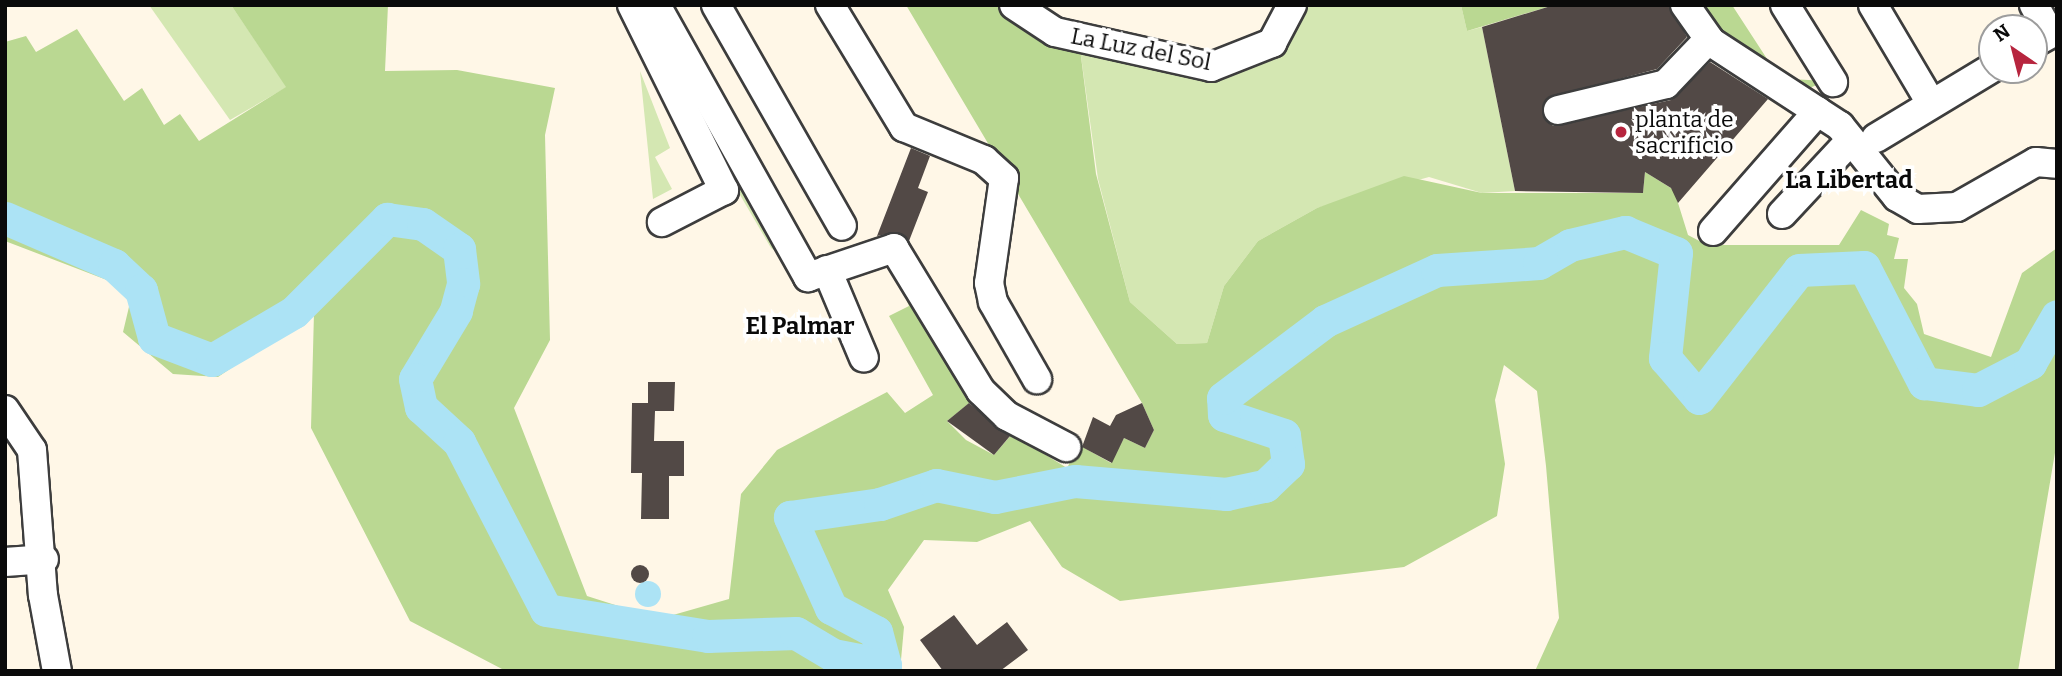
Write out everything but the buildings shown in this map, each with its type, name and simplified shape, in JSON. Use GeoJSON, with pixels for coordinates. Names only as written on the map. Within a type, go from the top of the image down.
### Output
{"type":"FeatureCollection","features":[{"type":"Feature","properties":{"kind":"street"},"geometry":{"type":"LineString","coordinates":[[632,5],[724,190],[662,222]]}},
{"type":"Feature","properties":{"kind":"street"},"geometry":{"type":"LineString","coordinates":[[656,5],[808,277],[894,248],[981,391],[1007,416],[1066,447]]}},
{"type":"Feature","properties":{"kind":"street"},"geometry":{"type":"LineString","coordinates":[[716,5],[842,226]]}},
{"type":"Feature","properties":{"kind":"street"},"geometry":{"type":"LineString","coordinates":[[830,5],[904,127],[984,160],[1004,178],[989,283],[993,302],[1037,379]]}},
{"type":"Feature","properties":{"kind":"street","name":"La Luz del Sol"},"geometry":{"type":"LineString","coordinates":[[1014,5],[1055,32],[1211,67],[1272,43],[1292,5]]}},
{"type":"Feature","properties":{"kind":"street"},"geometry":{"type":"LineString","coordinates":[[1685,5],[1709,39],[1864,139],[1897,197],[1918,209],[1958,207],[2036,162],[2057,164]]}},
{"type":"Feature","properties":{"kind":"street"},"geometry":{"type":"LineString","coordinates":[[1785,5],[1833,82]]}},
{"type":"Feature","properties":{"kind":"street"},"geometry":{"type":"LineString","coordinates":[[1873,5],[1931,103]]}},
{"type":"Feature","properties":{"kind":"street"},"geometry":{"type":"LineString","coordinates":[[1558,110],[1666,84],[1709,39]]}},
{"type":"Feature","properties":{"kind":"street"},"geometry":{"type":"LineString","coordinates":[[1782,214],[1864,139],[1978,76]]}},
{"type":"Feature","properties":{"kind":"street"},"geometry":{"type":"LineString","coordinates":[[1713,231],[1818,111]]}},
{"type":"Feature","properties":{"kind":"street"},"geometry":{"type":"LineString","coordinates":[[827,270],[864,358]]}},
{"type":"Feature","properties":{"kind":"street"},"geometry":{"type":"LineString","coordinates":[[5,410],[32,450],[44,559],[43,595],[57,671]]}},
{"type":"Feature","properties":{"kind":"street"},"geometry":{"type":"LineString","coordinates":[[5,562],[44,559]]}},
{"type":"Feature","properties":{"kind":"green space"},"geometry":{"type":"Polygon","coordinates":[[[149,5],[231,5],[287,87],[230,120],[149,5]]]}},
{"type":"Feature","properties":{"kind":"green space"},"geometry":{"type":"Polygon","coordinates":[[[231,5],[388,5],[385,71],[457,70],[555,88],[545,135],[550,340],[514,408],[587,596],[659,619],[729,599],[741,494],[777,450],[887,392],[905,413],[933,395],[889,316],[909,306],[887,252],[973,400],[947,421],[966,440],[994,455],[1012,434],[1067,468],[1079,445],[1111,463],[1124,438],[1145,448],[1154,430],[1142,403],[906,5],[1007,5],[1080,49],[1096,174],[1130,302],[1177,344],[1207,343],[1224,286],[1258,241],[1317,208],[1404,176],[1482,193],[1643,193],[1645,172],[1674,190],[1688,235],[1707,245],[1839,245],[1861,210],[1889,224],[1887,235],[1899,238],[1894,259],[1908,259],[1904,288],[1917,304],[1924,334],[1991,357],[2022,273],[2057,248],[2057,441],[2018,671],[1535,671],[1559,618],[1546,466],[1537,391],[1504,365],[1495,400],[1505,464],[1497,516],[1404,567],[1120,601],[1062,567],[1030,521],[977,542],[924,540],[888,590],[904,627],[900,671],[502,669],[410,621],[311,428],[314,312],[218,377],[173,374],[123,332],[133,290],[5,241],[5,42],[26,36],[36,52],[77,29],[124,101],[142,88],[164,125],[180,114],[199,141],[286,87],[231,5]]]}},
{"type":"Feature","properties":{"kind":"green space"},"geometry":{"type":"Polygon","coordinates":[[[646,5],[782,256],[771,248],[736,188],[646,5]]]}},
{"type":"Feature","properties":{"kind":"green space"},"geometry":{"type":"Polygon","coordinates":[[[1298,5],[1461,5],[1467,31],[1482,27],[1515,191],[1482,193],[1429,177],[1317,208],[1258,241],[1224,286],[1207,343],[1177,344],[1130,302],[1098,179],[1080,49],[1210,73],[1298,5]]]}},
{"type":"Feature","properties":{"kind":"green space"},"geometry":{"type":"Polygon","coordinates":[[[1461,5],[1554,5],[1467,31],[1461,5]]]}},
{"type":"Feature","properties":{"kind":"green space"},"geometry":{"type":"Polygon","coordinates":[[[1691,5],[1732,5],[1771,65],[1791,79],[1826,81],[1798,93],[1714,38],[1691,5]]]}},
{"type":"Feature","properties":{"kind":"green space"},"geometry":{"type":"Polygon","coordinates":[[[640,71],[670,148],[655,157],[672,189],[653,199],[640,71]]]}},
{"type":"Feature","properties":{"kind":"water"},"geometry":{"type":"Polygon","coordinates":[[[648,581],[657,585],[661,594],[657,603],[648,607],[639,603],[635,594],[639,585],[648,581]]]}},
{"type":"Feature","properties":{"kind":"waterway"},"geometry":{"type":"LineString","coordinates":[[5,218],[114,265],[141,290],[154,338],[212,360],[294,312],[387,219],[423,224],[459,249],[463,284],[456,311],[415,379],[421,407],[459,442],[546,610],[708,636],[796,633],[833,655],[885,665],[876,632],[831,608],[790,517],[880,504],[936,485],[995,497],[1075,481],[1226,494],[1265,486],[1288,464],[1284,435],[1224,415],[1223,398],[1325,321],[1437,270],[1539,263],[1570,245],[1625,232],[1676,253],[1665,358],[1699,398],[1799,270],[1864,267],[1924,383],[1978,390],[2030,363],[2057,316]]}},
{"type":"Feature","properties":{"kind":"place","name":"planta de sacrificio"},"geometry":{"type":"Point","coordinates":[1621,132]}},
{"type":"Feature","properties":{"kind":"district","name":"La Libertad"},"geometry":{"type":"Point","coordinates":[1849,181]}},
{"type":"Feature","properties":{"kind":"district","name":"El Palmar"},"geometry":{"type":"Point","coordinates":[800,327]}}]}
